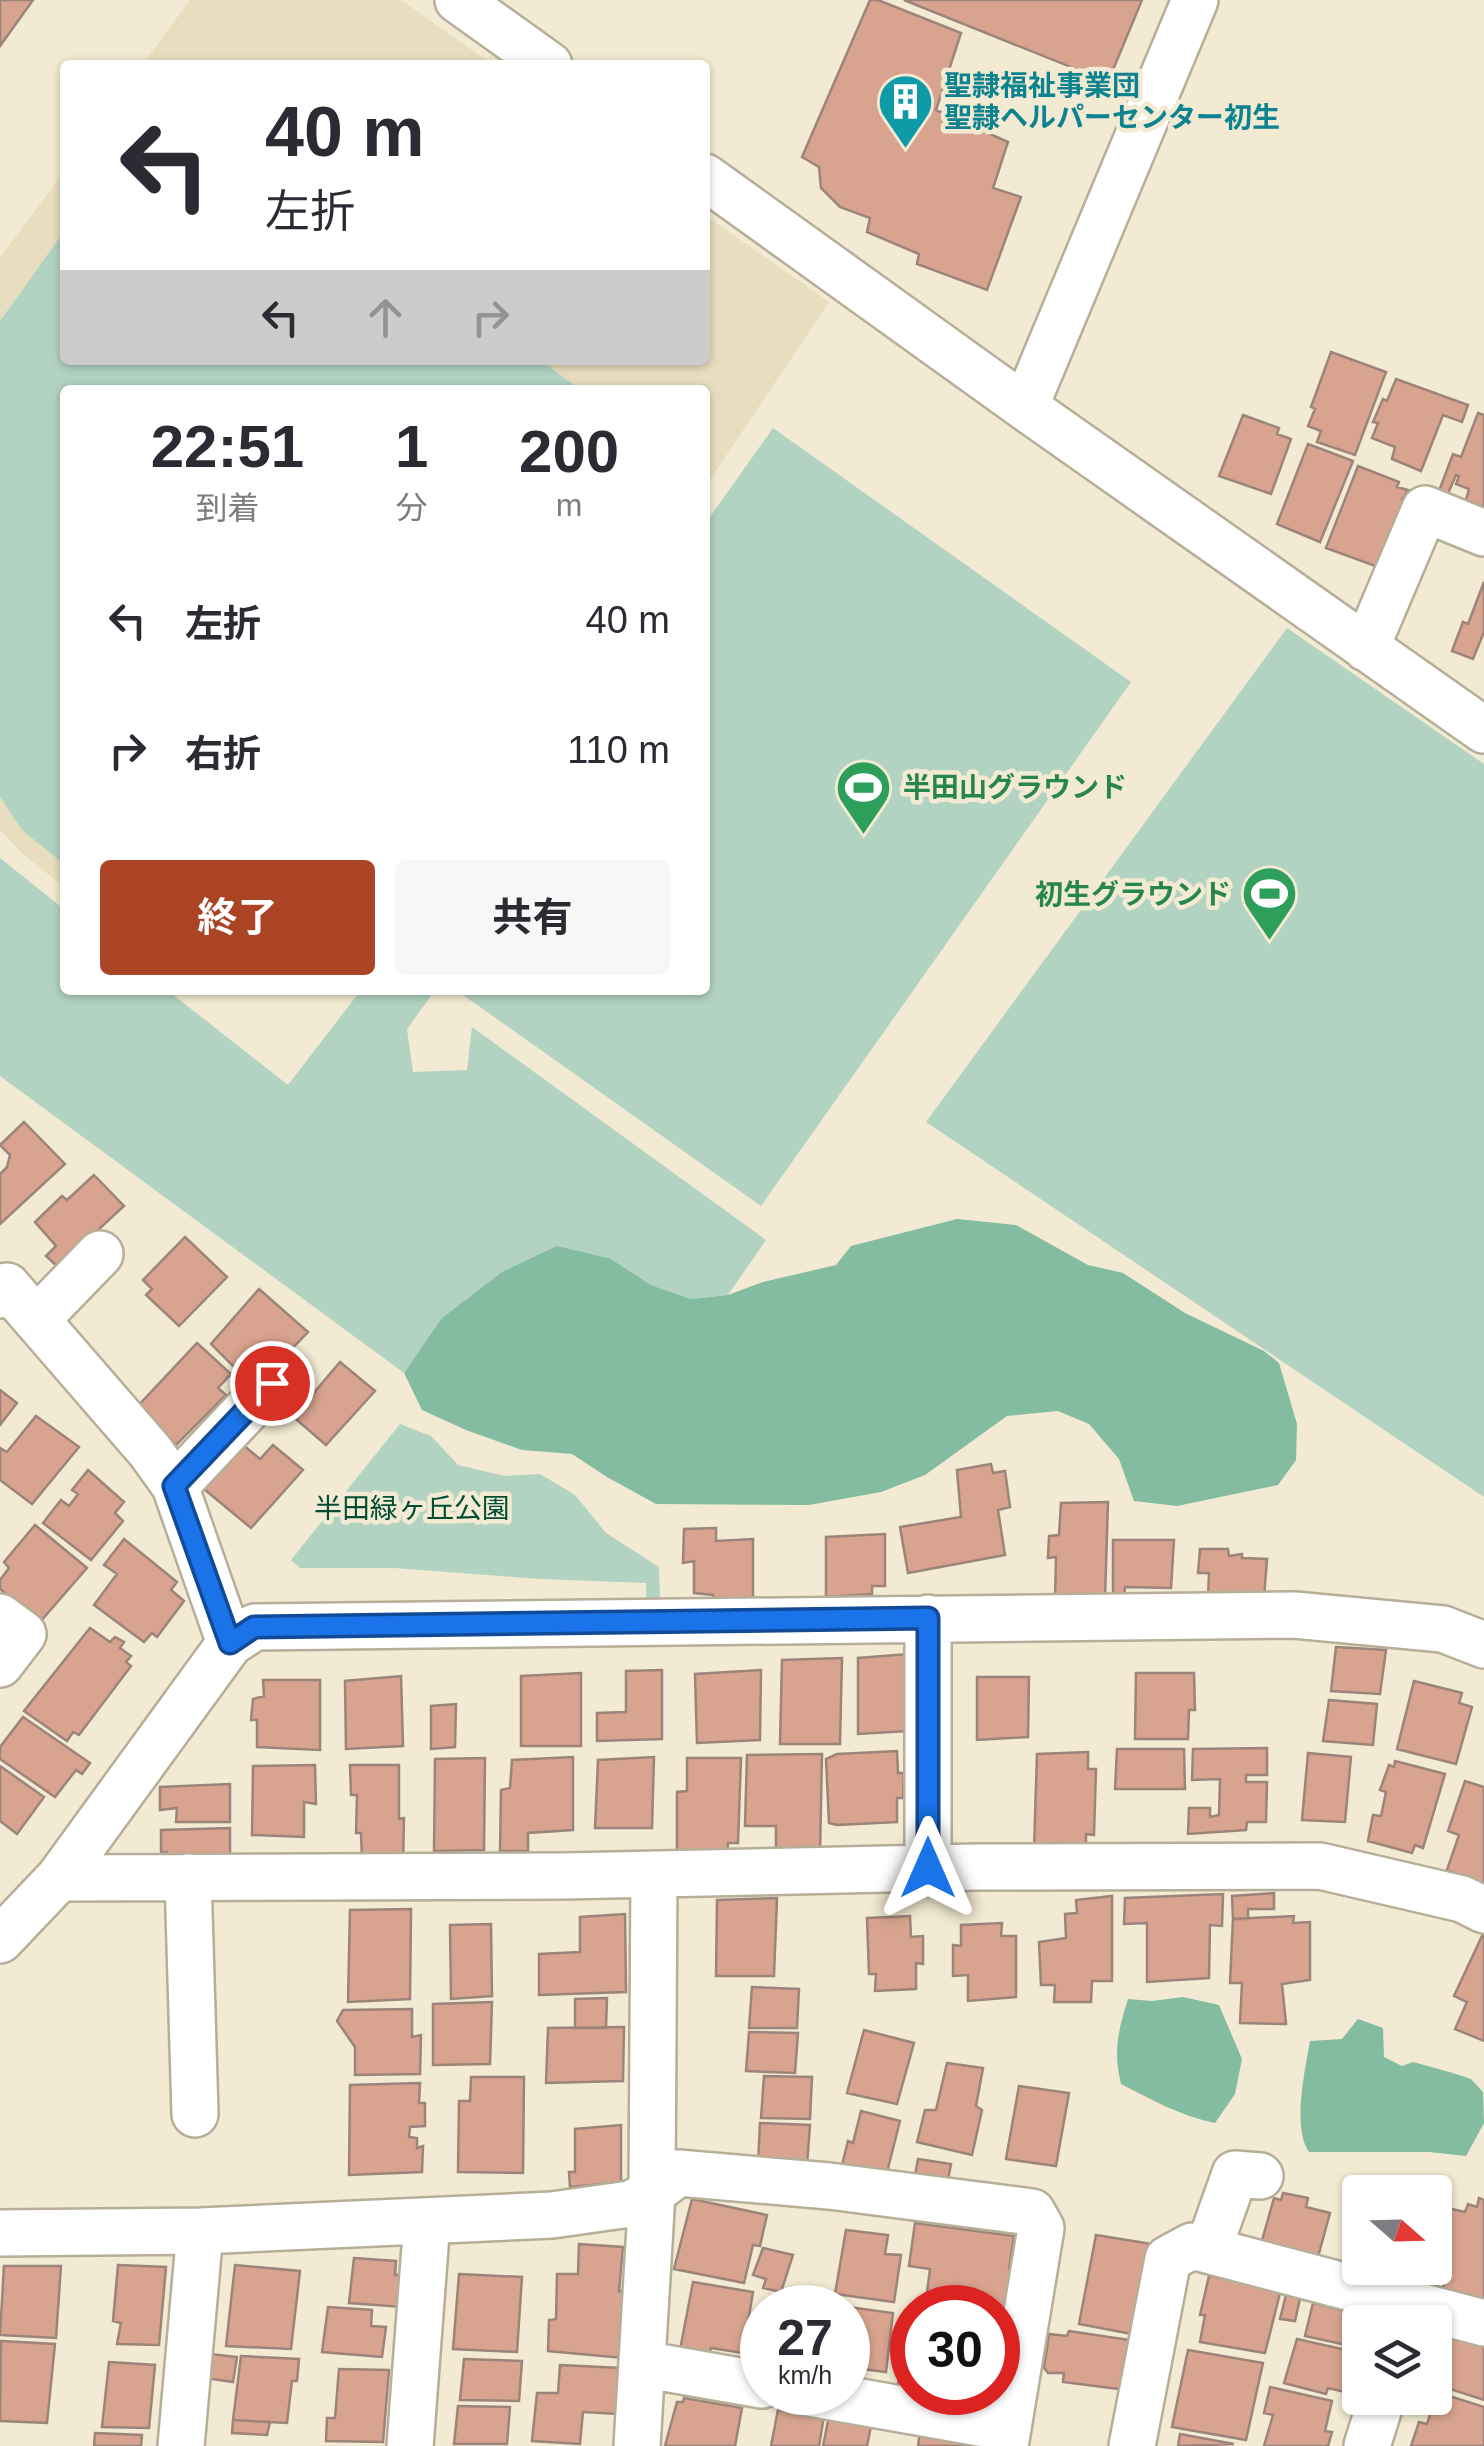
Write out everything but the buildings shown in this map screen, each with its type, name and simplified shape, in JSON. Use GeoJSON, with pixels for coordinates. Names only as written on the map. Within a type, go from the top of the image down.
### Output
{"type":"FeatureCollection","features":[{"type":"Feature","properties":{"kind":"street"},"geometry":{"type":"LineString","coordinates":[[1025,406],[1196,0]]}},
{"type":"Feature","properties":{"kind":"street"},"geometry":{"type":"LineString","coordinates":[[468,3],[542,60]]}},
{"type":"Feature","properties":{"kind":"street"},"geometry":{"type":"LineString","coordinates":[[710,181],[1484,730]]}},
{"type":"Feature","properties":{"kind":"street"},"geometry":{"type":"LineString","coordinates":[[1366,648],[1425,509],[1484,532]]}},
{"type":"Feature","properties":{"kind":"street"},"geometry":{"type":"LineString","coordinates":[[37,1319],[100,1254]]}},
{"type":"Feature","properties":{"kind":"street"},"geometry":{"type":"LineString","coordinates":[[2,1286],[37,1319],[150,1451],[174,1486],[230,1643]]}},
{"type":"Feature","properties":{"kind":"street"},"geometry":{"type":"LineString","coordinates":[[174,1486],[272,1383]]}},
{"type":"Feature","properties":{"kind":"street"},"geometry":{"type":"LineString","coordinates":[[0,1940],[59,1878],[230,1643],[254,1627],[1294,1615],[1442,1629],[1484,1645]]}},
{"type":"Feature","properties":{"kind":"street"},"geometry":{"type":"LineString","coordinates":[[0,1616],[23,1634],[0,1664]]}},
{"type":"Feature","properties":{"kind":"street"},"geometry":{"type":"LineString","coordinates":[[928,1618],[928,1868]]}},
{"type":"Feature","properties":{"kind":"street"},"geometry":{"type":"LineString","coordinates":[[59,1878],[1320,1866],[1462,1900],[1484,1910]]}},
{"type":"Feature","properties":{"kind":"street"},"geometry":{"type":"LineString","coordinates":[[637,2446],[652,2193],[654,1874]]}},
{"type":"Feature","properties":{"kind":"street"},"geometry":{"type":"LineString","coordinates":[[188,1878],[195,2114]]}},
{"type":"Feature","properties":{"kind":"street"},"geometry":{"type":"LineString","coordinates":[[0,2232],[200,2231],[552,2215],[630,2204],[678,2173],[829,2186],[1032,2212],[1041,2228],[1007,2437],[870,2407]]}},
{"type":"Feature","properties":{"kind":"street"},"geometry":{"type":"LineString","coordinates":[[1208,2250],[1234,2174],[1260,2176]]}},
{"type":"Feature","properties":{"kind":"street"},"geometry":{"type":"LineString","coordinates":[[410,2446],[427,2221]]}},
{"type":"Feature","properties":{"kind":"street"},"geometry":{"type":"LineString","coordinates":[[181,2446],[200,2231]]}},
{"type":"Feature","properties":{"kind":"street"},"geometry":{"type":"LineString","coordinates":[[1132,2446],[1168,2260],[1192,2246],[1384,2305]]}},
{"type":"Feature","properties":{"kind":"street"},"geometry":{"type":"LineString","coordinates":[[1452,2319],[1484,2323]]}},
{"type":"Feature","properties":{"kind":"street"},"geometry":{"type":"LineString","coordinates":[[642,2364],[740,2381]]}},
{"type":"Feature","properties":{"kind":"street"},"geometry":{"type":"LineString","coordinates":[[1367,2446],[1377,2415]]}},
{"type":"Feature","properties":{"kind":"shaded area"},"geometry":{"type":"Polygon","coordinates":[[[190,0],[401,0],[486,60],[146,60],[190,0]]]}},
{"type":"Feature","properties":{"kind":"shaded area"},"geometry":{"type":"Polygon","coordinates":[[[60,177],[60,365],[710,365],[710,219],[829,302],[710,480],[710,385],[60,385],[60,884],[0,830],[0,258],[60,177]]]}},
{"type":"Feature","properties":{"kind":"green space"},"geometry":{"type":"Polygon","coordinates":[[[60,237],[60,365],[547,365],[574,385],[60,385],[60,861],[22,830],[0,797],[0,321],[60,237]]]}},
{"type":"Feature","properties":{"kind":"green space","name":"半田山グラウンド"},"geometry":{"type":"Polygon","coordinates":[[[773,428],[1131,682],[761,1206],[463,995],[710,995],[710,517],[773,428]]]}},
{"type":"Feature","properties":{"kind":"green space","name":"初生グラウンド"},"geometry":{"type":"Polygon","coordinates":[[[1287,628],[1484,764],[1484,1497],[926,1122],[1287,628]]]}},
{"type":"Feature","properties":{"kind":"green space"},"geometry":{"type":"Polygon","coordinates":[[[0,858],[60,906],[60,995],[173,995],[288,1085],[357,995],[430,995],[407,1029],[413,1072],[467,1070],[472,1027],[766,1240],[728,1295],[691,1299],[651,1285],[611,1259],[441,1319],[404,1373],[0,1076],[0,858]]]}},
{"type":"Feature","properties":{"kind":"green space"},"geometry":{"type":"Polygon","coordinates":[[[957,1219],[1016,1225],[1088,1265],[1123,1273],[1185,1313],[1264,1351],[1279,1363],[1297,1424],[1296,1460],[1278,1485],[1177,1506],[1134,1501],[1119,1459],[1089,1424],[1058,1411],[1007,1416],[925,1475],[881,1492],[809,1505],[656,1504],[572,1454],[522,1450],[422,1410],[404,1373],[441,1319],[502,1272],[557,1246],[611,1259],[651,1285],[691,1299],[728,1295],[763,1282],[836,1265],[851,1246],[957,1219]]]}},
{"type":"Feature","properties":{"kind":"green space","name":"半田緑ヶ丘公園"},"geometry":{"type":"Polygon","coordinates":[[[400,1424],[431,1436],[458,1465],[505,1476],[540,1474],[575,1495],[606,1533],[659,1567],[660,1601],[646,1603],[646,1583],[394,1568],[300,1568],[291,1560],[400,1424]]]}},
{"type":"Feature","properties":{"kind":"green space"},"geometry":{"type":"Polygon","coordinates":[[[1183,1997],[1219,2005],[1242,2059],[1235,2094],[1215,2123],[1178,2112],[1121,2084],[1118,2041],[1128,1999],[1183,1997]]]}},
{"type":"Feature","properties":{"kind":"green space"},"geometry":{"type":"Polygon","coordinates":[[[1358,2019],[1383,2028],[1384,2057],[1402,2066],[1413,2062],[1471,2079],[1483,2092],[1484,2123],[1466,2156],[1429,2152],[1309,2152],[1301,2129],[1301,2114],[1310,2041],[1342,2039],[1358,2019]]]}},
{"type":"Feature","properties":{"kind":"place","name":"聖隷福祉事業団 聖隷ヘルパーセンター初生"},"geometry":{"type":"Point","coordinates":[905,150]}},
{"type":"Feature","properties":{"kind":"place","name":"半田山グラウンド"},"geometry":{"type":"Point","coordinates":[864,836]}},
{"type":"Feature","properties":{"kind":"place","name":"初生グラウンド"},"geometry":{"type":"Point","coordinates":[1270,943]}},
{"type":"Feature","properties":{"kind":"route"},"geometry":{"type":"LineString","coordinates":[[272,1383],[174,1486],[230,1643],[254,1627],[928,1618],[928,1868]]}}]}
